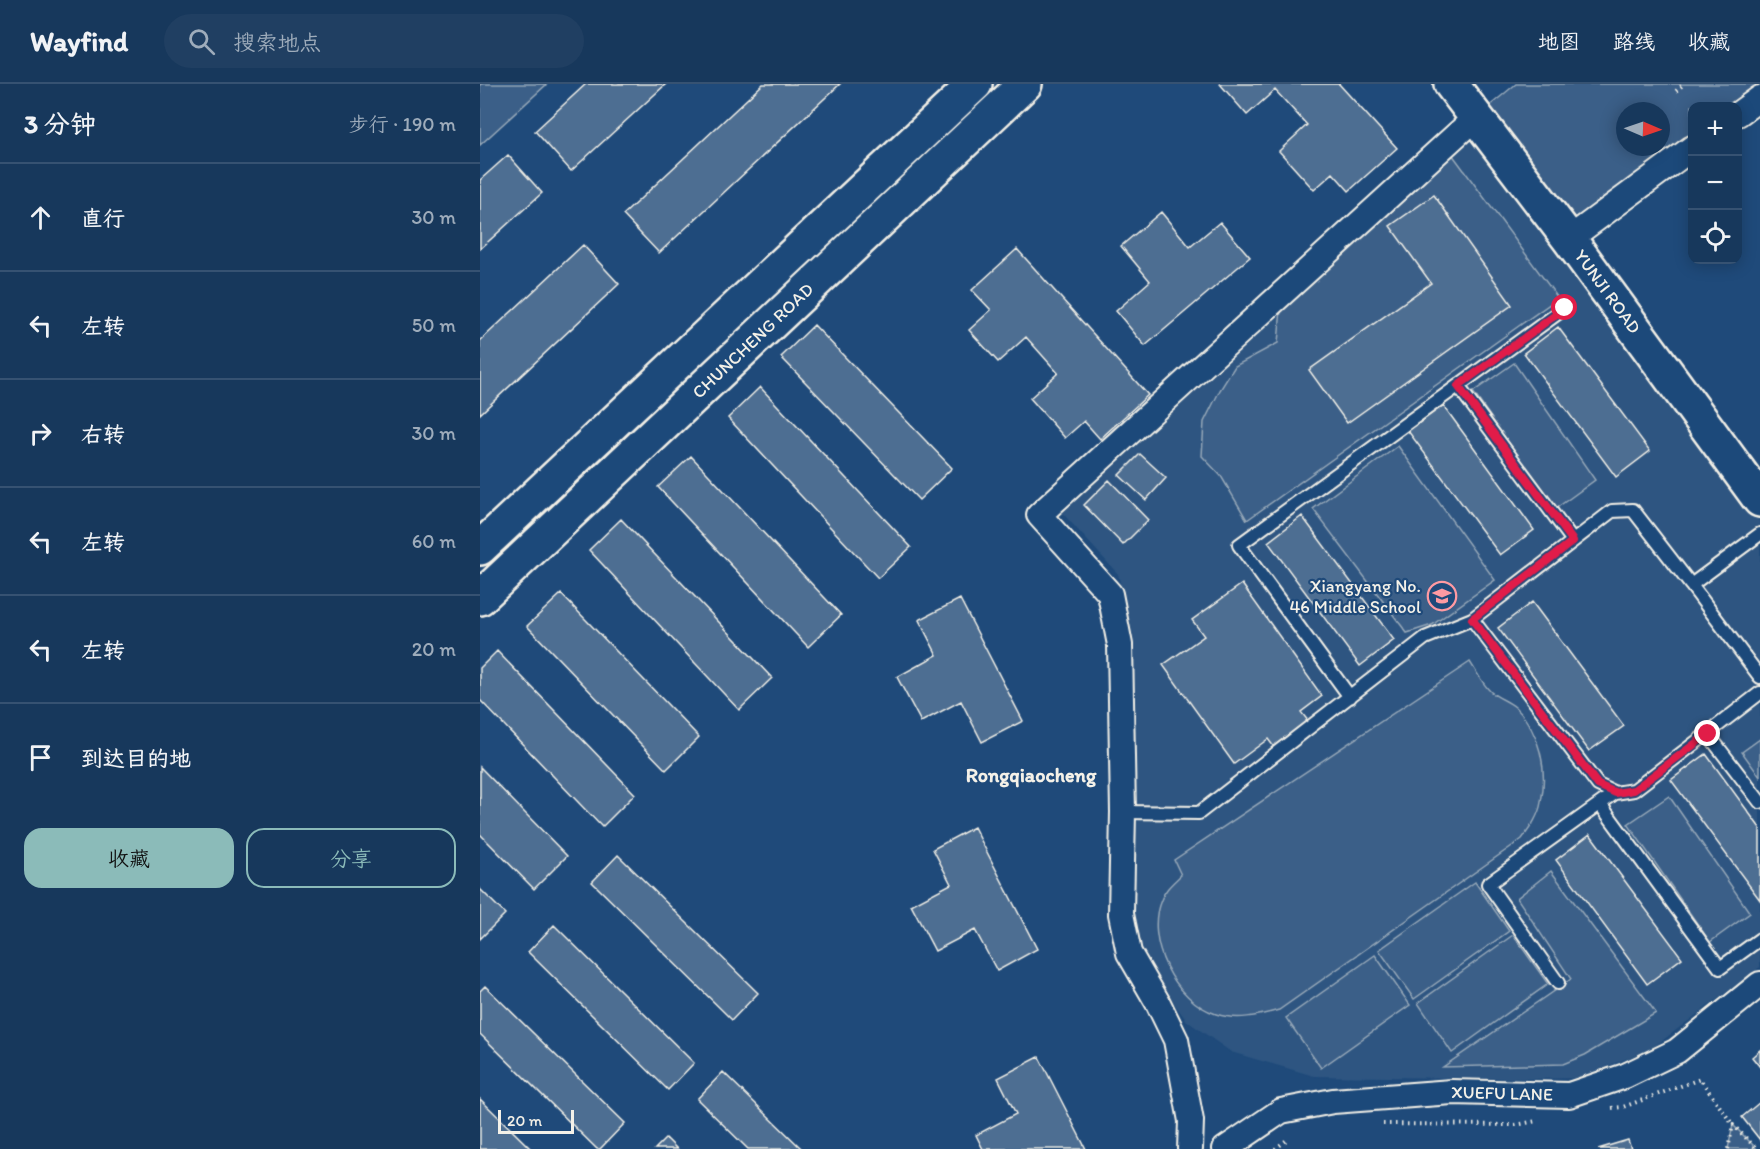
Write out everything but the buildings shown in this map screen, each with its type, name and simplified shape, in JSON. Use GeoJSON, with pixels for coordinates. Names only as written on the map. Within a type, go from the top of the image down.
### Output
{"type":"FeatureCollection","features":[{"type":"Feature","properties":{"kind":"street","name":"CHUNCHENG ROAD"},"geometry":{"type":"LineString","coordinates":[[480,548],[975,84]]}},
{"type":"Feature","properties":{"kind":"street","name":"CHUNCHENG ROAD"},"geometry":{"type":"LineString","coordinates":[[480,598],[1025,84]]}},
{"type":"Feature","properties":{"kind":"street","name":"YUNJI ROAD"},"geometry":{"type":"LineString","coordinates":[[1451,84],[1569,239],[1760,500]]}},
{"type":"Feature","properties":{"kind":"street"},"geometry":{"type":"LineString","coordinates":[[1742,111],[1760,98]]}},
{"type":"Feature","properties":{"kind":"street"},"geometry":{"type":"LineString","coordinates":[[1190,1149],[1191,1121],[1176,1040],[1129,953],[1121,914],[1123,812],[1119,645],[1110,594],[1039,515],[1476,117]]}},
{"type":"Feature","properties":{"kind":"street"},"geometry":{"type":"LineString","coordinates":[[1569,239],[1688,151]]}},
{"type":"Feature","properties":{"kind":"street","name":"XUEFU LANE"},"geometry":{"type":"LineString","coordinates":[[1225,1149],[1281,1111],[1333,1101],[1452,1092],[1569,1095],[1625,1076],[1677,1051],[1760,984]]}},
{"type":"Feature","properties":{"kind":"lane"},"geometry":{"type":"LineString","coordinates":[[1350,697],[1239,545],[1565,308]]}},
{"type":"Feature","properties":{"kind":"lane"},"geometry":{"type":"LineString","coordinates":[[1458,386],[1573,541]]}},
{"type":"Feature","properties":{"kind":"lane"},"geometry":{"type":"LineString","coordinates":[[1123,812],[1199,813],[1425,638],[1472,619],[1612,511],[1633,510],[1760,677]]}},
{"type":"Feature","properties":{"kind":"lane"},"geometry":{"type":"LineString","coordinates":[[1691,585],[1760,534]]}},
{"type":"Feature","properties":{"kind":"lane"},"geometry":{"type":"LineString","coordinates":[[1472,619],[1598,785],[1616,793]]}},
{"type":"Feature","properties":{"kind":"lane"},"geometry":{"type":"LineString","coordinates":[[1558,983],[1488,884],[1616,793],[1634,790],[1760,693]]}},
{"type":"Feature","properties":{"kind":"lane"},"geometry":{"type":"LineString","coordinates":[[1708,734],[1760,802]]}},
{"type":"Feature","properties":{"kind":"lane"},"geometry":{"type":"LineString","coordinates":[[1600,804],[1720,969],[1760,939]]}},
{"type":"Feature","properties":{"kind":"path"},"geometry":{"type":"LineString","coordinates":[[1676,91],[1684,84]]}},
{"type":"Feature","properties":{"kind":"path"},"geometry":{"type":"LineString","coordinates":[[1728,1149],[1733,1125],[1757,1149]]}},
{"type":"Feature","properties":{"kind":"shaded area"},"geometry":{"type":"Polygon","coordinates":[[[480,84],[547,84],[480,145],[480,84]]]}},
{"type":"Feature","properties":{"kind":"shaded area"},"geometry":{"type":"Polygon","coordinates":[[[1516,84],[1760,84],[1760,98],[1742,105],[1742,102],[1688,102],[1688,151],[1569,239],[1476,117],[1516,84]]]}},
{"type":"Feature","properties":{"kind":"shaded area","name":"Xiangyang No. 46 Middle School"},"geometry":{"type":"Polygon","coordinates":[[[1473,127],[1760,522],[1760,967],[1651,1049],[1578,1078],[1314,1076],[1231,1052],[1187,1021],[1158,982],[1139,948],[1130,913],[1134,675],[1129,618],[1118,574],[1056,506],[1473,127]]]}},
{"type":"Feature","properties":{"kind":"shaded area"},"geometry":{"type":"Polygon","coordinates":[[[1452,154],[1558,298],[1247,520],[1221,476],[1202,456],[1204,422],[1220,390],[1235,366],[1278,343],[1281,309],[1452,154]]]}},
{"type":"Feature","properties":{"kind":"shaded area"},"geometry":{"type":"Polygon","coordinates":[[[1514,363],[1595,480],[1555,509],[1473,392],[1514,363]]]}},
{"type":"Feature","properties":{"kind":"shaded area"},"geometry":{"type":"Polygon","coordinates":[[[1398,446],[1495,580],[1432,625],[1407,633],[1313,509],[1398,446]]]}},
{"type":"Feature","properties":{"kind":"shaded area"},"geometry":{"type":"Polygon","coordinates":[[[1470,662],[1488,689],[1515,707],[1524,717],[1531,727],[1540,751],[1543,790],[1540,807],[1522,839],[1279,1010],[1248,1017],[1232,1017],[1216,1014],[1201,1007],[1176,983],[1160,950],[1157,916],[1161,900],[1167,889],[1181,875],[1174,860],[1470,662]]]}},
{"type":"Feature","properties":{"kind":"shaded area"},"geometry":{"type":"Polygon","coordinates":[[[1760,739],[1760,777],[1742,752],[1760,739]]]}},
{"type":"Feature","properties":{"kind":"shaded area"},"geometry":{"type":"Polygon","coordinates":[[[1669,796],[1750,913],[1710,942],[1628,824],[1669,796]]]}},
{"type":"Feature","properties":{"kind":"shaded area"},"geometry":{"type":"Polygon","coordinates":[[[1551,871],[1656,1013],[1585,1055],[1563,1064],[1443,1067],[1571,979],[1517,898],[1551,871]]]}},
{"type":"Feature","properties":{"kind":"shaded area"},"geometry":{"type":"Polygon","coordinates":[[[1475,882],[1509,931],[1414,999],[1379,950],[1475,882]]]}},
{"type":"Feature","properties":{"kind":"shaded area"},"geometry":{"type":"Polygon","coordinates":[[[1513,935],[1548,984],[1452,1053],[1418,1003],[1513,935]]]}},
{"type":"Feature","properties":{"kind":"shaded area"},"geometry":{"type":"Polygon","coordinates":[[[1375,955],[1410,1005],[1321,1068],[1286,1018],[1375,955]]]}},
{"type":"Feature","properties":{"kind":"shaded area"},"geometry":{"type":"Polygon","coordinates":[[[1733,1125],[1757,1149],[1728,1149],[1733,1125]]]}},
{"type":"Feature","properties":{"kind":"place","name":"Xiangyang No. 46 Middle School"},"geometry":{"type":"Point","coordinates":[1442,596]}},
{"type":"Feature","properties":{"kind":"district","name":"Rongqiaocheng"},"geometry":{"type":"Point","coordinates":[1031,775]}},
{"type":"Feature","properties":{"kind":"route"},"geometry":{"type":"LineString","coordinates":[[1565,308],[1458,386],[1573,541],[1472,619],[1598,785],[1616,793],[1634,790],[1708,734]]}}]}
